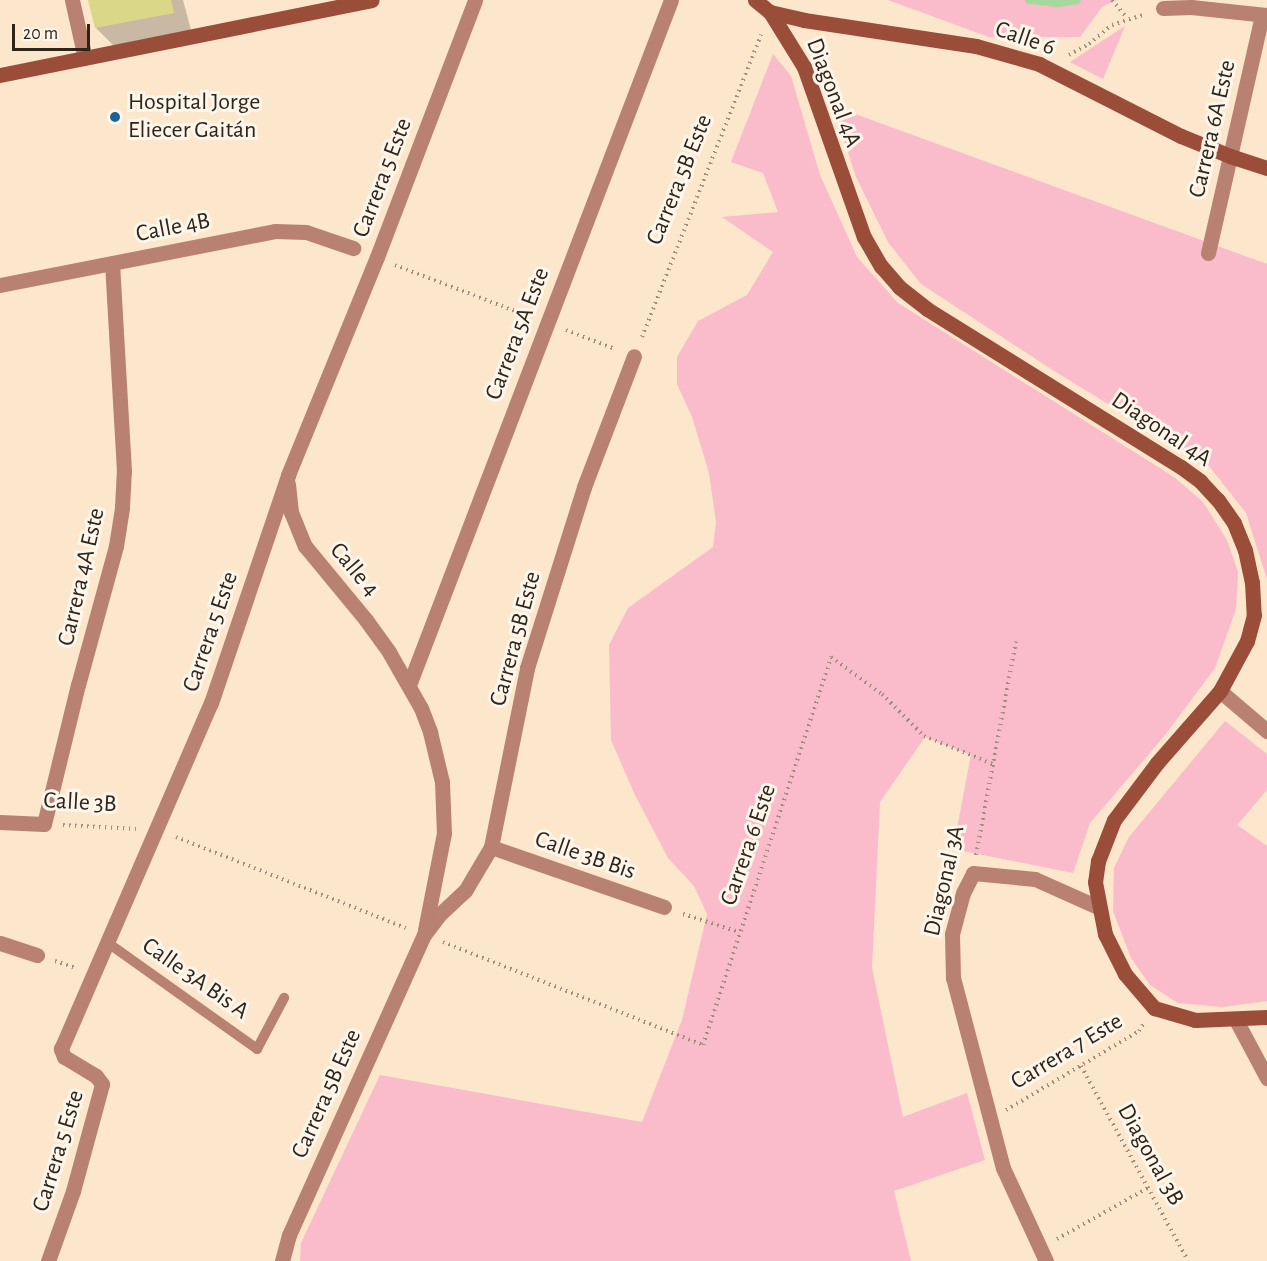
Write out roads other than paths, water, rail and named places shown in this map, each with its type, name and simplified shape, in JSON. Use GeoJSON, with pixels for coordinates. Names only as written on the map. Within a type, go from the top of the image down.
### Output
{"type":"FeatureCollection","features":[{"type":"Feature","properties":{"kind":"street"},"geometry":{"type":"LineString","coordinates":[[72,0],[85,58]]}},
{"type":"Feature","properties":{"kind":"street"},"geometry":{"type":"LineString","coordinates":[[0,75],[372,0]]}},
{"type":"Feature","properties":{"kind":"street","name":"Carrera 5 Este"},"geometry":{"type":"LineString","coordinates":[[48,1261],[72,1191],[102,1084],[96,1077],[64,1057],[61,1049],[211,703],[288,475],[377,257],[475,0]]}},
{"type":"Feature","properties":{"kind":"street","name":"Carrera 5A Este"},"geometry":{"type":"LineString","coordinates":[[409,685],[671,0]]}},
{"type":"Feature","properties":{"kind":"street","name":"Calle 6"},"geometry":{"type":"LineString","coordinates":[[755,0],[770,12],[804,20],[976,46],[1039,64],[1181,136],[1267,168]]}},
{"type":"Feature","properties":{"kind":"street"},"geometry":{"type":"LineString","coordinates":[[1163,8],[1191,7],[1265,15]]}},
{"type":"Feature","properties":{"kind":"street","name":"Diagonal 4A"},"geometry":{"type":"LineString","coordinates":[[770,12],[804,67],[864,237],[881,266],[899,287],[927,309],[1181,467],[1218,500],[1234,523],[1245,550],[1252,582],[1254,615],[1247,641],[1221,691],[1157,763],[1114,820],[1098,861],[1095,882],[1105,934],[1125,974],[1154,1008],[1195,1020],[1236,1020]]}},
{"type":"Feature","properties":{"kind":"street","name":"Carrera 6A Este"},"geometry":{"type":"LineString","coordinates":[[1208,253],[1265,15]]}},
{"type":"Feature","properties":{"kind":"street","name":"Calle 4B"},"geometry":{"type":"LineString","coordinates":[[0,285],[275,231],[322,236],[353,248]]}},
{"type":"Feature","properties":{"kind":"street","name":"Carrera 4A Este"},"geometry":{"type":"LineString","coordinates":[[44,824],[78,685],[108,580],[122,507],[124,471],[112,263]]}},
{"type":"Feature","properties":{"kind":"street","name":"Carrera 5B Este"},"geometry":{"type":"LineString","coordinates":[[282,1261],[289,1235],[424,934],[471,884],[491,847],[527,668],[584,487],[634,356]]}},
{"type":"Feature","properties":{"kind":"street","name":"Calle 4"},"geometry":{"type":"LineString","coordinates":[[288,475],[291,512],[305,546],[366,620],[409,685],[424,716],[438,756],[444,807],[441,859],[424,934]]}},
{"type":"Feature","properties":{"kind":"street"},"geometry":{"type":"LineString","coordinates":[[1221,691],[1267,731]]}},
{"type":"Feature","properties":{"kind":"street","name":"Calle 3B"},"geometry":{"type":"LineString","coordinates":[[0,822],[44,824]]}},
{"type":"Feature","properties":{"kind":"street","name":"Calle 3B Bis"},"geometry":{"type":"LineString","coordinates":[[491,847],[664,908]]}},
{"type":"Feature","properties":{"kind":"street","name":"Diagonal 3A"},"geometry":{"type":"LineString","coordinates":[[1044,1255],[1003,1168],[958,999],[951,956],[956,913],[973,873],[1035,879],[1098,907]]}},
{"type":"Feature","properties":{"kind":"street"},"geometry":{"type":"LineString","coordinates":[[0,943],[37,955]]}},
{"type":"Feature","properties":{"kind":"street"},"geometry":{"type":"LineString","coordinates":[[1267,1017],[1236,1020],[1267,1078]]}},
{"type":"Feature","properties":{"kind":"lane","name":"Calle 3A Bis A"},"geometry":{"type":"LineString","coordinates":[[108,943],[257,1049],[284,998]]}},
{"type":"Feature","properties":{"kind":"waterway"},"geometry":{"type":"LineString","coordinates":[[1029,0],[1058,3],[1077,0]]}},
{"type":"Feature","properties":{"kind":"place","name":"Hospital Jorge Eliecer Gaitán"},"geometry":{"type":"Point","coordinates":[115,117]}}]}
